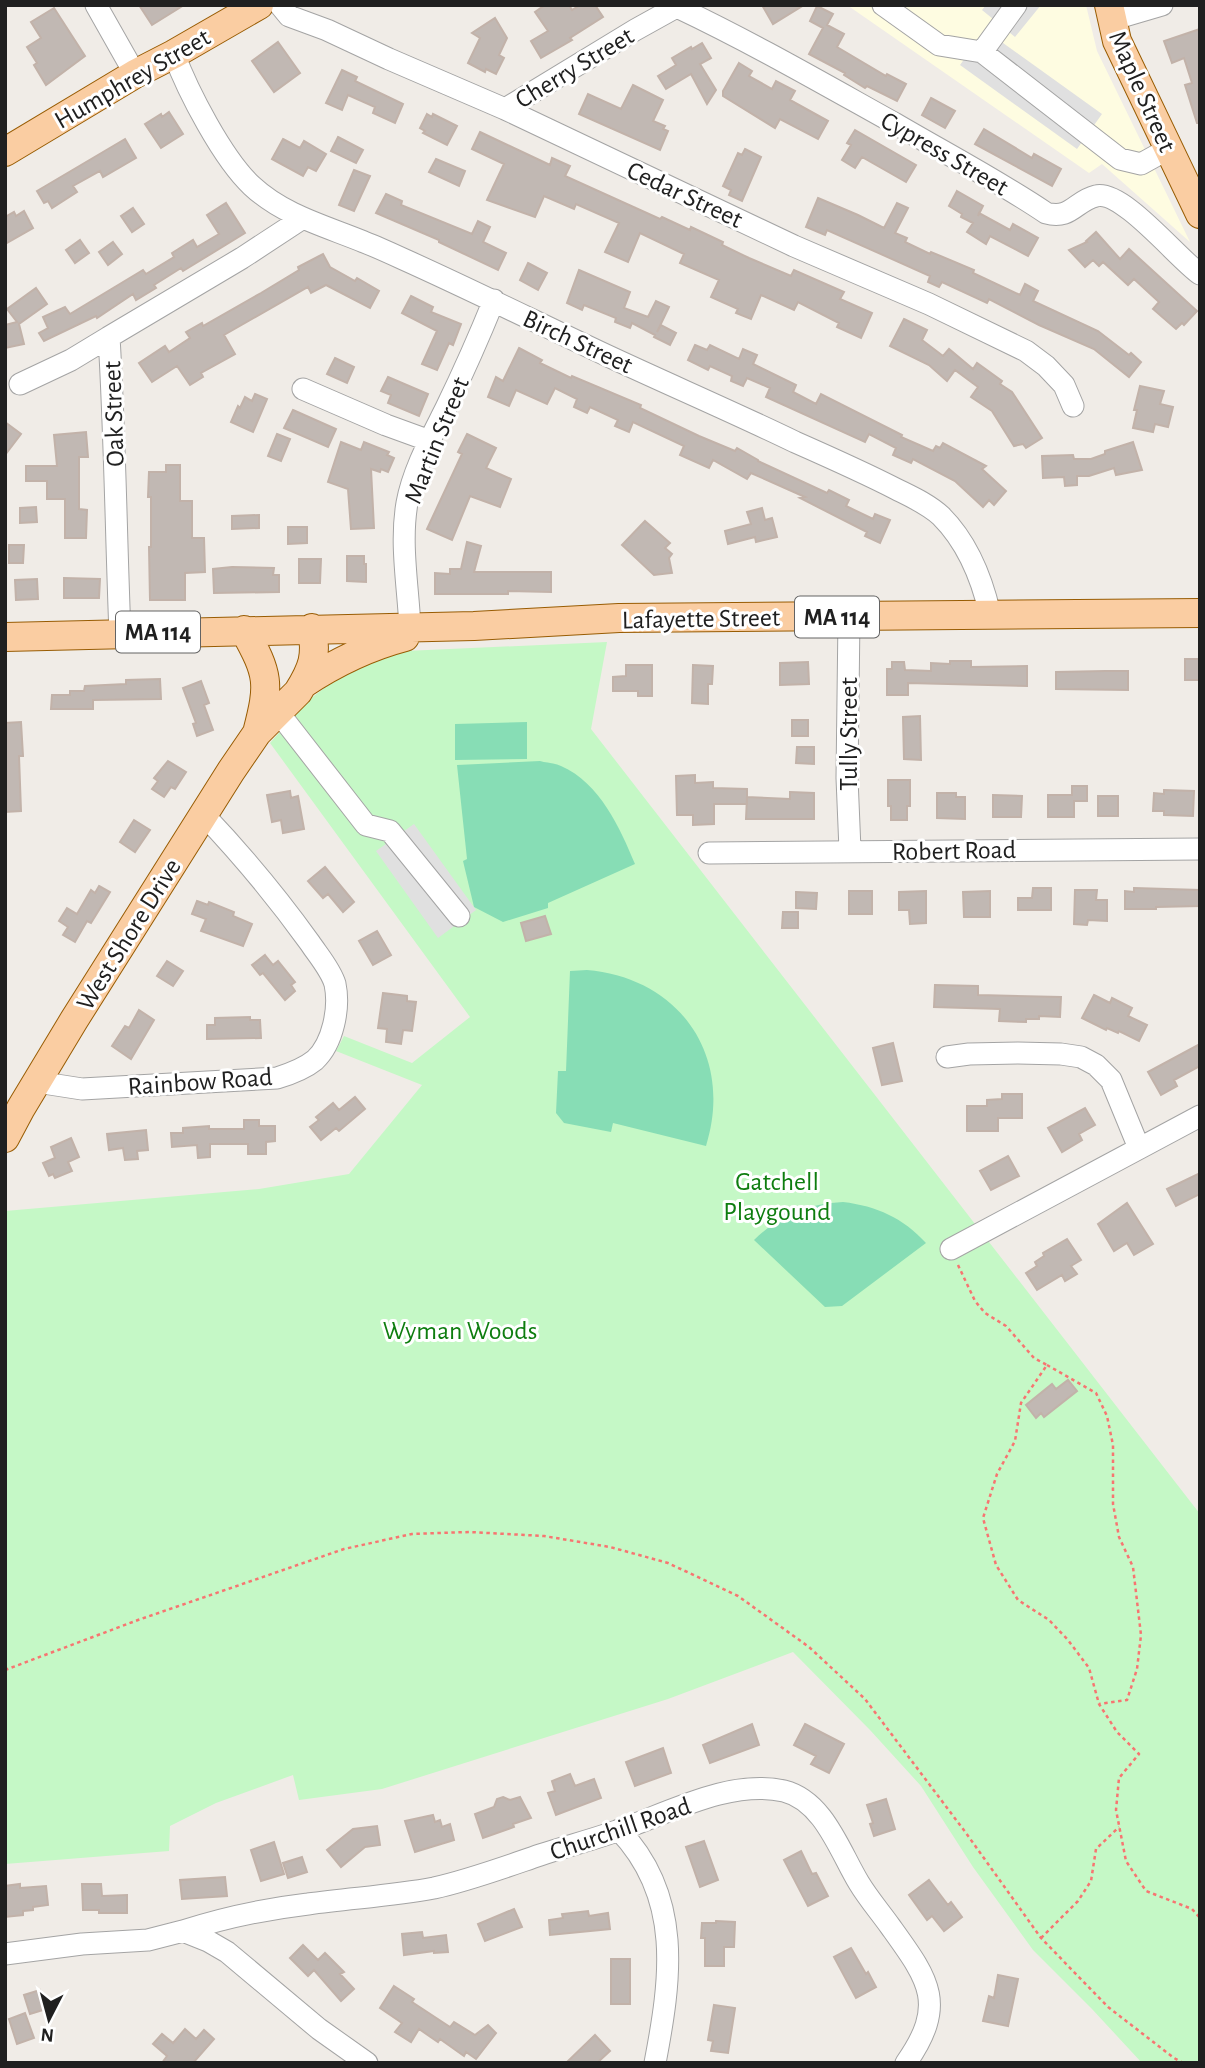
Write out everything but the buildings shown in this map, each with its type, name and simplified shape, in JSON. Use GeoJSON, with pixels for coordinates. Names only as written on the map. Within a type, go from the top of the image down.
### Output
{"type":"FeatureCollection","features":[{"type":"Feature","properties":{"kind":"main road","name":"Humphrey Street"},"geometry":{"type":"LineString","coordinates":[[5,152],[135,74],[259,5]]}},
{"type":"Feature","properties":{"kind":"main road","name":"Maple Street"},"geometry":{"type":"LineString","coordinates":[[1110,13],[1117,41],[1200,214]]}},
{"type":"Feature","properties":{"kind":"main road","name":"Lafayette Street"},"geometry":{"type":"LineString","coordinates":[[5,637],[458,626],[619,618],[1200,613]]}},
{"type":"Feature","properties":{"kind":"main road"},"geometry":{"type":"LineString","coordinates":[[303,684],[350,655],[377,644],[458,626]]}},
{"type":"Feature","properties":{"kind":"main road","name":"West Shore Drive"},"geometry":{"type":"LineString","coordinates":[[257,733],[303,684],[314,662],[316,649],[312,628]]}},
{"type":"Feature","properties":{"kind":"main road","name":"West Shore Drive"},"geometry":{"type":"LineString","coordinates":[[5,1138],[203,814],[257,733],[312,628]]}},
{"type":"Feature","properties":{"kind":"main road"},"geometry":{"type":"LineString","coordinates":[[244,630],[266,677],[266,700],[257,733]]}},
{"type":"Feature","properties":{"kind":"street"},"geometry":{"type":"LineString","coordinates":[[96,5],[135,74]]}},
{"type":"Feature","properties":{"kind":"street","name":"Cedar Street"},"geometry":{"type":"LineString","coordinates":[[280,5],[289,16],[506,108],[794,246],[929,304],[1026,351],[1046,366],[1063,386],[1073,406]]}},
{"type":"Feature","properties":{"kind":"street"},"geometry":{"type":"LineString","coordinates":[[883,5],[939,45],[982,52],[1120,159],[1141,163],[1168,149]]}},
{"type":"Feature","properties":{"kind":"street"},"geometry":{"type":"LineString","coordinates":[[982,52],[1016,5]]}},
{"type":"Feature","properties":{"kind":"street"},"geometry":{"type":"LineString","coordinates":[[1110,13],[1162,5]]}},
{"type":"Feature","properties":{"kind":"street","name":"Cherry Street"},"geometry":{"type":"LineString","coordinates":[[506,108],[678,6]]}},
{"type":"Feature","properties":{"kind":"street","name":"Cypress Street"},"geometry":{"type":"LineString","coordinates":[[678,6],[792,66],[1046,213],[1056,216],[1067,214],[1084,201],[1098,195],[1107,196],[1146,222],[1200,274]]}},
{"type":"Feature","properties":{"kind":"street","name":"Birch Street"},"geometry":{"type":"LineString","coordinates":[[174,54],[196,103],[237,168],[251,185],[276,205],[494,300],[926,504],[953,531],[965,550],[981,581],[990,614]]}},
{"type":"Feature","properties":{"kind":"street","name":"Oak Street"},"geometry":{"type":"LineString","coordinates":[[120,634],[115,426],[109,337],[242,258],[303,218]]}},
{"type":"Feature","properties":{"kind":"street","name":"Martin Street"},"geometry":{"type":"LineString","coordinates":[[410,627],[405,519],[408,500],[414,478],[473,352],[494,300]]}},
{"type":"Feature","properties":{"kind":"street"},"geometry":{"type":"LineString","coordinates":[[20,384],[71,360],[109,337]]}},
{"type":"Feature","properties":{"kind":"street"},"geometry":{"type":"LineString","coordinates":[[303,389],[430,441]]}},
{"type":"Feature","properties":{"kind":"street","name":"Tully Street"},"geometry":{"type":"LineString","coordinates":[[849,617],[847,778],[850,850]]}},
{"type":"Feature","properties":{"kind":"street"},"geometry":{"type":"LineString","coordinates":[[278,712],[366,825],[390,831],[459,916]]}},
{"type":"Feature","properties":{"kind":"street","name":"Rainbow Road"},"geometry":{"type":"LineString","coordinates":[[37,1082],[82,1089],[276,1078],[303,1068],[317,1058],[327,1043],[336,1008],[335,983],[326,966],[284,907],[239,851],[203,814]]}},
{"type":"Feature","properties":{"kind":"street","name":"Robert Road"},"geometry":{"type":"LineString","coordinates":[[709,853],[1200,849]]}},
{"type":"Feature","properties":{"kind":"street"},"geometry":{"type":"LineString","coordinates":[[947,1057],[1018,1053],[1081,1057],[1096,1065],[1111,1080],[1139,1148]]}},
{"type":"Feature","properties":{"kind":"street"},"geometry":{"type":"LineString","coordinates":[[951,1249],[1200,1116]]}},
{"type":"Feature","properties":{"kind":"street","name":"Churchill Road"},"geometry":{"type":"LineString","coordinates":[[5,1954],[82,1944],[148,1940],[206,1924],[306,1904],[432,1888],[620,1830],[707,1798],[762,1788],[785,1792],[806,1800],[824,1822],[860,1886],[923,1976],[930,1999],[928,2020],[919,2044],[906,2063]]}},
{"type":"Feature","properties":{"kind":"street"},"geometry":{"type":"LineString","coordinates":[[620,1830],[645,1863],[657,1886],[664,1909],[667,1948],[665,2004],[655,2063]]}},
{"type":"Feature","properties":{"kind":"street"},"geometry":{"type":"LineString","coordinates":[[183,1931],[228,1952],[311,2022],[367,2063]]}},
{"type":"Feature","properties":{"kind":"path"},"geometry":{"type":"LineString","coordinates":[[951,1249],[975,1301],[985,1313],[1006,1326],[1034,1358],[1096,1394],[1107,1416],[1113,1445],[1113,1504],[1118,1537],[1133,1567],[1141,1634],[1137,1669],[1127,1700],[1099,1704]]}},
{"type":"Feature","properties":{"kind":"path"},"geometry":{"type":"LineString","coordinates":[[1047,1365],[1021,1404],[1015,1441],[997,1474],[983,1518],[996,1565],[1018,1600],[1049,1620],[1090,1668],[1099,1704],[1118,1732],[1139,1754],[1119,1778],[1116,1810],[1126,1861],[1146,1891],[1192,1909],[1200,1918]]}},
{"type":"Feature","properties":{"kind":"path"},"geometry":{"type":"LineString","coordinates":[[5,1670],[138,1620],[344,1549],[412,1534],[469,1532],[544,1536],[610,1547],[668,1563],[738,1596],[809,1647],[865,1699],[1041,1938],[1108,2007],[1183,2063]]}},
{"type":"Feature","properties":{"kind":"path"},"geometry":{"type":"LineString","coordinates":[[1041,1938],[1078,1901],[1091,1881],[1096,1849],[1119,1827]]}},
{"type":"Feature","properties":{"kind":"shaded area"},"geometry":{"type":"Polygon","coordinates":[[[847,5],[1086,5],[1097,51],[1190,242],[1102,164],[1089,173],[847,5]]]}},
{"type":"Feature","properties":{"kind":"shaded area"},"geometry":{"type":"Polygon","coordinates":[[[986,5],[1041,5],[1015,37],[982,10],[986,5]]]}},
{"type":"Feature","properties":{"kind":"shaded area"},"geometry":{"type":"Polygon","coordinates":[[[985,30],[1102,114],[1077,149],[960,65],[985,30]]]}},
{"type":"Feature","properties":{"kind":"shaded area"},"geometry":{"type":"Polygon","coordinates":[[[414,824],[476,910],[438,938],[376,851],[414,824]]]}},
{"type":"Feature","properties":{"kind":"green space"},"geometry":{"type":"Polygon","coordinates":[[[607,642],[591,729],[1200,1514],[1200,2063],[1142,2063],[1033,1950],[973,1867],[921,1786],[793,1652],[668,1699],[382,1789],[299,1800],[293,1775],[216,1803],[170,1826],[169,1851],[5,1864],[5,1211],[259,1189],[349,1174],[422,1085],[336,1051],[344,1036],[412,1063],[470,1017],[270,743],[305,703],[337,678],[373,661],[405,651],[607,642]]]}},
{"type":"Feature","properties":{"kind":"green space"},"geometry":{"type":"Polygon","coordinates":[[[527,722],[527,759],[455,760],[455,724],[527,722]]]}},
{"type":"Feature","properties":{"kind":"green space"},"geometry":{"type":"Polygon","coordinates":[[[540,761],[559,765],[587,783],[607,808],[635,864],[548,903],[548,908],[503,922],[474,907],[463,861],[467,859],[457,765],[540,761]]]}},
{"type":"Feature","properties":{"kind":"green space"},"geometry":{"type":"Polygon","coordinates":[[[587,970],[620,976],[649,988],[673,1005],[692,1027],[705,1053],[712,1082],[713,1113],[706,1146],[613,1123],[611,1132],[564,1123],[556,1113],[558,1071],[566,1071],[570,971],[587,970]]]}},
{"type":"Feature","properties":{"kind":"green space"},"geometry":{"type":"Polygon","coordinates":[[[843,1202],[889,1215],[926,1243],[842,1306],[825,1307],[754,1240],[795,1212],[818,1205],[843,1202]]]}},
{"type":"Feature","properties":{"kind":"park label","name":"Gatchell Playgound"},"geometry":{"type":"Point","coordinates":[777,1196]}},
{"type":"Feature","properties":{"kind":"park label","name":"Wyman Woods"},"geometry":{"type":"Point","coordinates":[460,1330]}}]}
